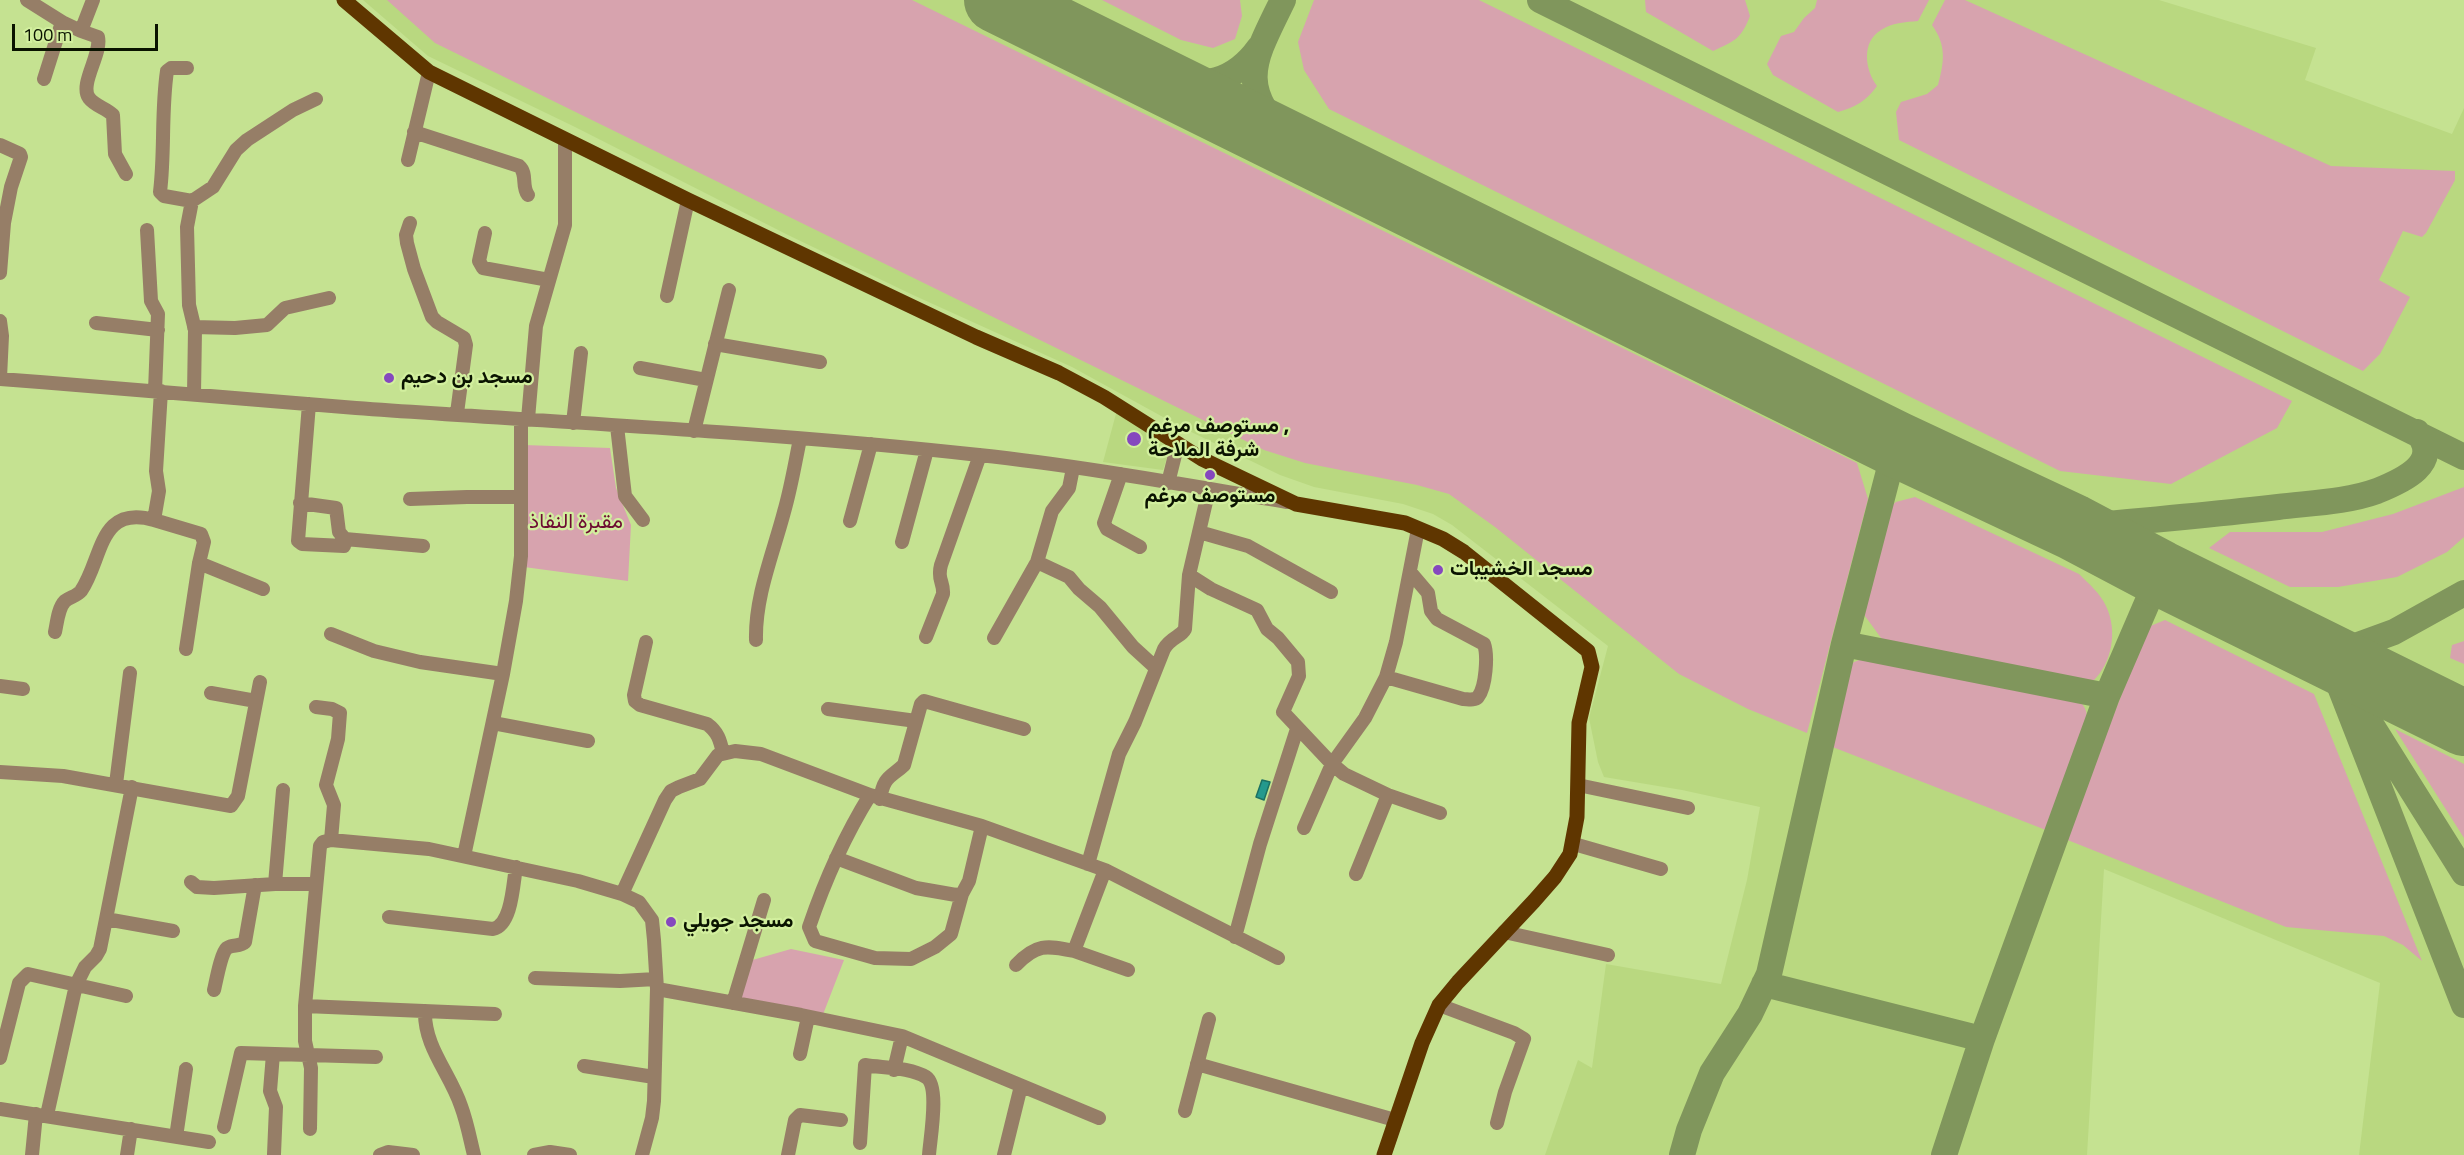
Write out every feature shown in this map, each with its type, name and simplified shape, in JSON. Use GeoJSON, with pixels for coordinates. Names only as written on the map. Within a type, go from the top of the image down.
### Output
{"type":"FeatureCollection","features":[{"type":"Feature","properties":{"kind":"main road"},"geometry":{"type":"LineString","coordinates":[[344,0],[429,72],[688,200],[976,337],[1059,373],[1104,397],[1202,459],[1296,504],[1379,517],[1418,529],[1464,552],[1588,651],[1592,667],[1579,723],[1574,844],[1570,854],[1555,876],[1439,1005],[1422,1043],[1384,1155]]}},
{"type":"Feature","properties":{"kind":"street"},"geometry":{"type":"LineString","coordinates":[[27,0],[62,22],[98,37],[99,45],[87,84],[87,93],[91,100],[113,115],[115,154],[126,174]]}},
{"type":"Feature","properties":{"kind":"street"},"geometry":{"type":"LineString","coordinates":[[81,31],[93,0]]}},
{"type":"Feature","properties":{"kind":"street"},"geometry":{"type":"LineString","coordinates":[[44,79],[62,22]]}},
{"type":"Feature","properties":{"kind":"street"},"geometry":{"type":"LineString","coordinates":[[187,68],[171,68],[167,73],[160,192],[164,196],[192,201],[213,187],[236,150],[247,140],[293,110],[316,99]]}},
{"type":"Feature","properties":{"kind":"street"},"geometry":{"type":"LineString","coordinates":[[408,160],[429,72]]}},
{"type":"Feature","properties":{"kind":"street"},"geometry":{"type":"LineString","coordinates":[[414,132],[519,166],[524,173],[524,187],[528,195]]}},
{"type":"Feature","properties":{"kind":"street"},"geometry":{"type":"LineString","coordinates":[[464,856],[503,674],[516,601],[521,556],[520,497],[524,419],[536,327],[565,225],[565,140]]}},
{"type":"Feature","properties":{"kind":"street"},"geometry":{"type":"LineString","coordinates":[[0,145],[20,154],[21,157],[11,187],[4,223],[0,273]]}},
{"type":"Feature","properties":{"kind":"street"},"geometry":{"type":"LineString","coordinates":[[667,296],[688,200]]}},
{"type":"Feature","properties":{"kind":"street"},"geometry":{"type":"LineString","coordinates":[[192,201],[187,227],[189,310],[194,327],[194,394]]}},
{"type":"Feature","properties":{"kind":"street"},"geometry":{"type":"LineString","coordinates":[[410,222],[406,235],[407,243],[430,311],[437,322],[464,338],[466,345],[457,413]]}},
{"type":"Feature","properties":{"kind":"street"},"geometry":{"type":"LineString","coordinates":[[147,230],[151,301],[158,314],[156,471],[159,491],[154,520]]}},
{"type":"Feature","properties":{"kind":"street"},"geometry":{"type":"LineString","coordinates":[[485,233],[479,261],[483,268],[549,280]]}},
{"type":"Feature","properties":{"kind":"street"},"geometry":{"type":"LineString","coordinates":[[694,431],[729,290]]}},
{"type":"Feature","properties":{"kind":"street"},"geometry":{"type":"LineString","coordinates":[[194,327],[267,326],[285,308],[329,298]]}},
{"type":"Feature","properties":{"kind":"street"},"geometry":{"type":"LineString","coordinates":[[0,321],[2,336],[0,379],[309,404],[871,444],[980,455],[1121,474],[1296,504]]}},
{"type":"Feature","properties":{"kind":"street"},"geometry":{"type":"LineString","coordinates":[[96,322],[158,330]]}},
{"type":"Feature","properties":{"kind":"street"},"geometry":{"type":"LineString","coordinates":[[715,344],[820,362]]}},
{"type":"Feature","properties":{"kind":"street"},"geometry":{"type":"LineString","coordinates":[[573,423],[581,353]]}},
{"type":"Feature","properties":{"kind":"street"},"geometry":{"type":"LineString","coordinates":[[640,368],[706,380]]}},
{"type":"Feature","properties":{"kind":"street"},"geometry":{"type":"LineString","coordinates":[[309,404],[297,536],[302,544],[342,547],[345,539]]}},
{"type":"Feature","properties":{"kind":"street"},"geometry":{"type":"LineString","coordinates":[[617,426],[623,489],[628,501],[643,520]]}},
{"type":"Feature","properties":{"kind":"street"},"geometry":{"type":"LineString","coordinates":[[756,640],[759,599],[785,510],[800,439]]}},
{"type":"Feature","properties":{"kind":"street"},"geometry":{"type":"LineString","coordinates":[[1168,483],[1178,443]]}},
{"type":"Feature","properties":{"kind":"street"},"geometry":{"type":"LineString","coordinates":[[850,521],[871,444]]}},
{"type":"Feature","properties":{"kind":"street"},"geometry":{"type":"LineString","coordinates":[[902,542],[927,450]]}},
{"type":"Feature","properties":{"kind":"street"},"geometry":{"type":"LineString","coordinates":[[926,637],[943,591],[938,579],[941,565],[980,455]]}},
{"type":"Feature","properties":{"kind":"street"},"geometry":{"type":"LineString","coordinates":[[994,638],[1037,562],[1053,511],[1069,488],[1072,468]]}},
{"type":"Feature","properties":{"kind":"street"},"geometry":{"type":"LineString","coordinates":[[1121,474],[1104,523],[1107,529],[1140,548]]}},
{"type":"Feature","properties":{"kind":"street"},"geometry":{"type":"LineString","coordinates":[[1088,864],[1119,754],[1135,723],[1169,641],[1184,632],[1189,576],[1209,489]]}},
{"type":"Feature","properties":{"kind":"street"},"geometry":{"type":"LineString","coordinates":[[411,500],[467,496],[520,497]]}},
{"type":"Feature","properties":{"kind":"street"},"geometry":{"type":"LineString","coordinates":[[300,503],[336,508],[339,532],[345,539],[423,546]]}},
{"type":"Feature","properties":{"kind":"street"},"geometry":{"type":"LineString","coordinates":[[55,632],[63,604],[81,591],[104,538],[112,526],[123,519],[133,517],[154,520],[201,534],[204,542],[186,649]]}},
{"type":"Feature","properties":{"kind":"street"},"geometry":{"type":"LineString","coordinates":[[1304,828],[1332,764],[1365,718],[1386,676],[1396,642],[1418,529]]}},
{"type":"Feature","properties":{"kind":"street"},"geometry":{"type":"LineString","coordinates":[[1199,532],[1248,546],[1331,592]]}},
{"type":"Feature","properties":{"kind":"street"},"geometry":{"type":"LineString","coordinates":[[1037,562],[1069,577],[1078,589],[1100,607],[1133,647],[1156,668]]}},
{"type":"Feature","properties":{"kind":"street"},"geometry":{"type":"LineString","coordinates":[[199,563],[263,590]]}},
{"type":"Feature","properties":{"kind":"street"},"geometry":{"type":"LineString","coordinates":[[1386,676],[1463,699],[1473,699],[1478,696],[1483,687],[1488,655],[1484,644],[1437,619],[1431,611],[1428,593],[1411,573]]}},
{"type":"Feature","properties":{"kind":"street"},"geometry":{"type":"LineString","coordinates":[[1189,576],[1257,610],[1267,629],[1278,638],[1298,662],[1299,676],[1283,712],[1332,764],[1360,783],[1440,813]]}},
{"type":"Feature","properties":{"kind":"street"},"geometry":{"type":"LineString","coordinates":[[331,634],[365,648],[413,661],[503,674]]}},
{"type":"Feature","properties":{"kind":"street"},"geometry":{"type":"LineString","coordinates":[[646,642],[634,695],[635,701],[640,705],[706,724],[714,729],[723,753]]}},
{"type":"Feature","properties":{"kind":"street"},"geometry":{"type":"LineString","coordinates":[[116,784],[130,673]]}},
{"type":"Feature","properties":{"kind":"street"},"geometry":{"type":"LineString","coordinates":[[0,772],[63,776],[231,806],[238,796],[260,681]]}},
{"type":"Feature","properties":{"kind":"street"},"geometry":{"type":"LineString","coordinates":[[0,686],[23,689]]}},
{"type":"Feature","properties":{"kind":"street"},"geometry":{"type":"LineString","coordinates":[[211,693],[256,701]]}},
{"type":"Feature","properties":{"kind":"street"},"geometry":{"type":"LineString","coordinates":[[982,825],[969,881],[962,894],[951,934],[935,947],[911,958],[875,958],[816,941],[809,927],[825,881],[853,822],[882,788],[887,777],[904,765],[921,704],[928,701],[1024,729]]}},
{"type":"Feature","properties":{"kind":"street"},"geometry":{"type":"LineString","coordinates":[[316,706],[332,709],[339,714],[338,739],[326,785],[334,805],[331,840]]}},
{"type":"Feature","properties":{"kind":"street"},"geometry":{"type":"LineString","coordinates":[[828,710],[916,721]]}},
{"type":"Feature","properties":{"kind":"street"},"geometry":{"type":"LineString","coordinates":[[493,723],[588,741]]}},
{"type":"Feature","properties":{"kind":"street"},"geometry":{"type":"LineString","coordinates":[[1235,937],[1260,844],[1297,729]]}},
{"type":"Feature","properties":{"kind":"street"},"geometry":{"type":"LineString","coordinates":[[622,894],[671,791],[700,779],[723,753],[747,751],[761,754],[875,797],[982,825],[1105,870],[1278,958]]}},
{"type":"Feature","properties":{"kind":"street"},"geometry":{"type":"LineString","coordinates":[[1578,785],[1688,808]]}},
{"type":"Feature","properties":{"kind":"street"},"geometry":{"type":"LineString","coordinates":[[32,1155],[76,985],[85,967],[98,953],[132,787]]}},
{"type":"Feature","properties":{"kind":"street"},"geometry":{"type":"LineString","coordinates":[[274,884],[283,790]]}},
{"type":"Feature","properties":{"kind":"street"},"geometry":{"type":"LineString","coordinates":[[1356,874],[1388,795]]}},
{"type":"Feature","properties":{"kind":"street"},"geometry":{"type":"LineString","coordinates":[[310,1130],[312,1079],[305,1041],[305,1006],[320,846],[323,842],[331,840],[429,849],[464,856],[622,894],[639,902],[652,920],[657,984],[652,1118],[642,1155]]}},
{"type":"Feature","properties":{"kind":"street"},"geometry":{"type":"LineString","coordinates":[[1574,844],[1661,869]]}},
{"type":"Feature","properties":{"kind":"street"},"geometry":{"type":"LineString","coordinates":[[836,858],[916,888],[962,894]]}},
{"type":"Feature","properties":{"kind":"street"},"geometry":{"type":"LineString","coordinates":[[389,917],[500,928],[506,919],[516,867]]}},
{"type":"Feature","properties":{"kind":"street"},"geometry":{"type":"LineString","coordinates":[[1074,951],[1105,870]]}},
{"type":"Feature","properties":{"kind":"street"},"geometry":{"type":"LineString","coordinates":[[190,882],[197,887],[214,888],[316,884]]}},
{"type":"Feature","properties":{"kind":"street"},"geometry":{"type":"LineString","coordinates":[[214,990],[225,951],[245,942],[255,885]]}},
{"type":"Feature","properties":{"kind":"street"},"geometry":{"type":"LineString","coordinates":[[733,1003],[765,900]]}},
{"type":"Feature","properties":{"kind":"street"},"geometry":{"type":"LineString","coordinates":[[106,919],[173,931]]}},
{"type":"Feature","properties":{"kind":"street"},"geometry":{"type":"LineString","coordinates":[[1504,932],[1608,955]]}},
{"type":"Feature","properties":{"kind":"street"},"geometry":{"type":"LineString","coordinates":[[1016,965],[1027,953],[1047,946],[1074,951],[1128,970]]}},
{"type":"Feature","properties":{"kind":"street"},"geometry":{"type":"LineString","coordinates":[[0,1058],[22,978],[32,973],[126,996]]}},
{"type":"Feature","properties":{"kind":"street"},"geometry":{"type":"LineString","coordinates":[[535,978],[657,984],[733,1003],[902,1036],[1099,1118]]}},
{"type":"Feature","properties":{"kind":"street"},"geometry":{"type":"LineString","coordinates":[[1439,1005],[1514,1033],[1524,1039],[1524,1045],[1505,1092],[1497,1122]]}},
{"type":"Feature","properties":{"kind":"street"},"geometry":{"type":"LineString","coordinates":[[305,1006],[495,1014]]}},
{"type":"Feature","properties":{"kind":"street"},"geometry":{"type":"LineString","coordinates":[[425,1011],[432,1047],[461,1105],[474,1155]]}},
{"type":"Feature","properties":{"kind":"street"},"geometry":{"type":"LineString","coordinates":[[800,1054],[808,1017]]}},
{"type":"Feature","properties":{"kind":"street"},"geometry":{"type":"LineString","coordinates":[[1185,1111],[1209,1019]]}},
{"type":"Feature","properties":{"kind":"street"},"geometry":{"type":"LineString","coordinates":[[894,1070],[902,1036]]}},
{"type":"Feature","properties":{"kind":"street"},"geometry":{"type":"LineString","coordinates":[[224,1127],[239,1054],[248,1051],[273,1054],[376,1057]]}},
{"type":"Feature","properties":{"kind":"street"},"geometry":{"type":"LineString","coordinates":[[273,1054],[270,1091],[276,1107],[274,1154]]}},
{"type":"Feature","properties":{"kind":"street"},"geometry":{"type":"LineString","coordinates":[[1197,1064],[1395,1120]]}},
{"type":"Feature","properties":{"kind":"street"},"geometry":{"type":"LineString","coordinates":[[860,1143],[865,1065],[921,1075],[932,1082],[933,1103],[929,1155]]}},
{"type":"Feature","properties":{"kind":"street"},"geometry":{"type":"LineString","coordinates":[[584,1066],[654,1077]]}},
{"type":"Feature","properties":{"kind":"street"},"geometry":{"type":"LineString","coordinates":[[176,1137],[186,1069]]}},
{"type":"Feature","properties":{"kind":"street"},"geometry":{"type":"LineString","coordinates":[[1004,1155],[1021,1086]]}},
{"type":"Feature","properties":{"kind":"street"},"geometry":{"type":"LineString","coordinates":[[0,1109],[209,1142]]}},
{"type":"Feature","properties":{"kind":"street"},"geometry":{"type":"LineString","coordinates":[[788,1155],[795,1120],[800,1115],[841,1120]]}},
{"type":"Feature","properties":{"kind":"street"},"geometry":{"type":"LineString","coordinates":[[127,1155],[131,1129]]}},
{"type":"Feature","properties":{"kind":"street"},"geometry":{"type":"LineString","coordinates":[[380,1155],[387,1152],[413,1155]]}},
{"type":"Feature","properties":{"kind":"street"},"geometry":{"type":"LineString","coordinates":[[534,1155],[550,1152],[570,1155]]}},
{"type":"Feature","properties":{"kind":"shaded area"},"geometry":{"type":"Polygon","coordinates":[[[363,0],[2159,0],[2316,48],[2305,80],[2452,134],[2464,108],[2464,1155],[2359,1155],[2380,983],[2104,869],[2087,1155],[1545,1155],[1578,1060],[1592,1068],[1606,964],[1721,984],[1747,880],[1760,807],[1682,790],[1604,777],[1598,762],[1589,718],[1608,646],[1452,525],[1433,514],[1403,504],[1314,487],[1280,475],[1183,428],[1072,367],[788,235],[575,127],[428,56],[363,0]]]}},
{"type":"Feature","properties":{"kind":"shaded area","name":"مستوصف مرغم , شرفة الملاحة"},"geometry":{"type":"Polygon","coordinates":[[[1117,410],[1170,448],[1163,470],[1103,462],[1117,410]]]}},
{"type":"Feature","properties":{"kind":"green space"},"geometry":{"type":"Polygon","coordinates":[[[387,0],[912,0],[1857,463],[1868,499],[1807,733],[1748,709],[1679,674],[1495,527],[1449,494],[1417,485],[1305,463],[1264,450],[435,43],[387,0]]]}},
{"type":"Feature","properties":{"kind":"green space"},"geometry":{"type":"Polygon","coordinates":[[[1102,0],[1240,0],[1242,16],[1235,39],[1213,48],[1181,40],[1102,0]]]}},
{"type":"Feature","properties":{"kind":"green space"},"geometry":{"type":"Polygon","coordinates":[[[1314,0],[1479,0],[2292,401],[2277,428],[2171,484],[2060,471],[1329,109],[1304,70],[1298,42],[1314,0]]]}},
{"type":"Feature","properties":{"kind":"green space"},"geometry":{"type":"Polygon","coordinates":[[[1645,0],[1745,0],[1750,16],[1740,35],[1727,45],[1713,51],[1646,12],[1645,0]]]}},
{"type":"Feature","properties":{"kind":"green space"},"geometry":{"type":"Polygon","coordinates":[[[1817,0],[1929,0],[1918,21],[1889,26],[1875,35],[1870,42],[1867,56],[1870,72],[1877,86],[1860,103],[1838,112],[1773,75],[1767,64],[1781,36],[1794,32],[1815,8],[1817,0]]]}},
{"type":"Feature","properties":{"kind":"green space"},"geometry":{"type":"Polygon","coordinates":[[[1945,0],[1965,0],[2331,166],[2455,171],[2455,180],[2426,233],[2422,237],[2403,231],[2379,280],[2410,297],[2380,354],[2363,371],[1899,140],[1896,112],[1901,102],[1927,94],[1938,85],[1943,54],[1940,40],[1932,25],[1945,0]]]}},
{"type":"Feature","properties":{"kind":"green space","name":"مقبرة النفاذ"},"geometry":{"type":"Polygon","coordinates":[[[524,445],[610,448],[616,488],[631,525],[628,581],[524,567],[524,445]]]}},
{"type":"Feature","properties":{"kind":"green space"},"geometry":{"type":"Polygon","coordinates":[[[2464,487],[2464,537],[2447,552],[2397,577],[2338,587],[2290,587],[2209,548],[2230,532],[2322,532],[2393,514],[2464,487]]]}},
{"type":"Feature","properties":{"kind":"green space"},"geometry":{"type":"Polygon","coordinates":[[[1915,497],[2079,574],[2101,597],[2110,616],[2111,646],[2100,674],[2093,681],[1884,642],[1865,616],[1864,604],[1885,511],[1896,502],[1915,497]]]}},
{"type":"Feature","properties":{"kind":"green space"},"geometry":{"type":"Polygon","coordinates":[[[2165,620],[2314,694],[2422,961],[2403,945],[2384,936],[2286,927],[2065,839],[2148,627],[2165,620]]]}},
{"type":"Feature","properties":{"kind":"green space"},"geometry":{"type":"Polygon","coordinates":[[[2464,641],[2464,664],[2450,658],[2452,645],[2464,641]]]}},
{"type":"Feature","properties":{"kind":"green space"},"geometry":{"type":"Polygon","coordinates":[[[1868,656],[2071,695],[2082,703],[2087,713],[2087,723],[2051,832],[1830,746],[1845,675],[1850,664],[1868,656]]]}},
{"type":"Feature","properties":{"kind":"green space"},"geometry":{"type":"Polygon","coordinates":[[[2395,729],[2464,764],[2464,838],[2395,729]]]}},
{"type":"Feature","properties":{"kind":"green space"},"geometry":{"type":"Polygon","coordinates":[[[791,949],[844,960],[822,1017],[738,999],[749,961],[791,949]]]}},
{"type":"Feature","properties":{"kind":"water"},"geometry":{"type":"Polygon","coordinates":[[[1262,780],[1270,782],[1264,800],[1256,797],[1262,780]]]}},
{"type":"Feature","properties":{"kind":"taxiway"},"geometry":{"type":"LineString","coordinates":[[1283,0],[1263,43],[1257,60],[1255,76],[1257,91],[1263,107],[1293,146]]}},
{"type":"Feature","properties":{"kind":"taxiway"},"geometry":{"type":"LineString","coordinates":[[1540,0],[2464,457]]}},
{"type":"Feature","properties":{"kind":"taxiway"},"geometry":{"type":"LineString","coordinates":[[1163,82],[1192,84],[1217,80],[1239,69],[1259,48]]}},
{"type":"Feature","properties":{"kind":"taxiway"},"geometry":{"type":"LineString","coordinates":[[2073,527],[2315,503],[2365,495],[2397,482],[2422,462],[2425,453],[2424,443],[2417,432]]}},
{"type":"Feature","properties":{"kind":"taxiway"},"geometry":{"type":"LineString","coordinates":[[1682,1155],[1689,1130],[1712,1073],[1750,1014],[1769,974],[1844,644],[1896,444]]}},
{"type":"Feature","properties":{"kind":"taxiway"},"geometry":{"type":"LineString","coordinates":[[1944,1155],[1982,1039],[2107,696],[2160,573]]}},
{"type":"Feature","properties":{"kind":"taxiway"},"geometry":{"type":"LineString","coordinates":[[2328,656],[2394,632],[2464,593]]}},
{"type":"Feature","properties":{"kind":"taxiway"},"geometry":{"type":"LineString","coordinates":[[1844,644],[2107,696]]}},
{"type":"Feature","properties":{"kind":"taxiway"},"geometry":{"type":"LineString","coordinates":[[2464,873],[2328,656],[2464,1005]]}},
{"type":"Feature","properties":{"kind":"taxiway"},"geometry":{"type":"LineString","coordinates":[[1764,984],[1982,1039]]}},
{"type":"Feature","properties":{"kind":"runway"},"geometry":{"type":"LineString","coordinates":[[997,0],[1896,444],[2073,527],[2160,573],[2464,723]]}},
{"type":"Feature","properties":{"kind":"place","name":"مسجد بن دحيم"},"geometry":{"type":"Point","coordinates":[389,378]}},
{"type":"Feature","properties":{"kind":"place","name":"مستوصف مرغم , شرفة الملاحة"},"geometry":{"type":"Point","coordinates":[1134,439]}},
{"type":"Feature","properties":{"kind":"place","name":"مستوصف مرغم"},"geometry":{"type":"Point","coordinates":[1210,475]}},
{"type":"Feature","properties":{"kind":"place","name":"مسجد الخشيبات"},"geometry":{"type":"Point","coordinates":[1438,570]}},
{"type":"Feature","properties":{"kind":"place","name":"مسجد جويلي"},"geometry":{"type":"Point","coordinates":[671,922]}}]}
